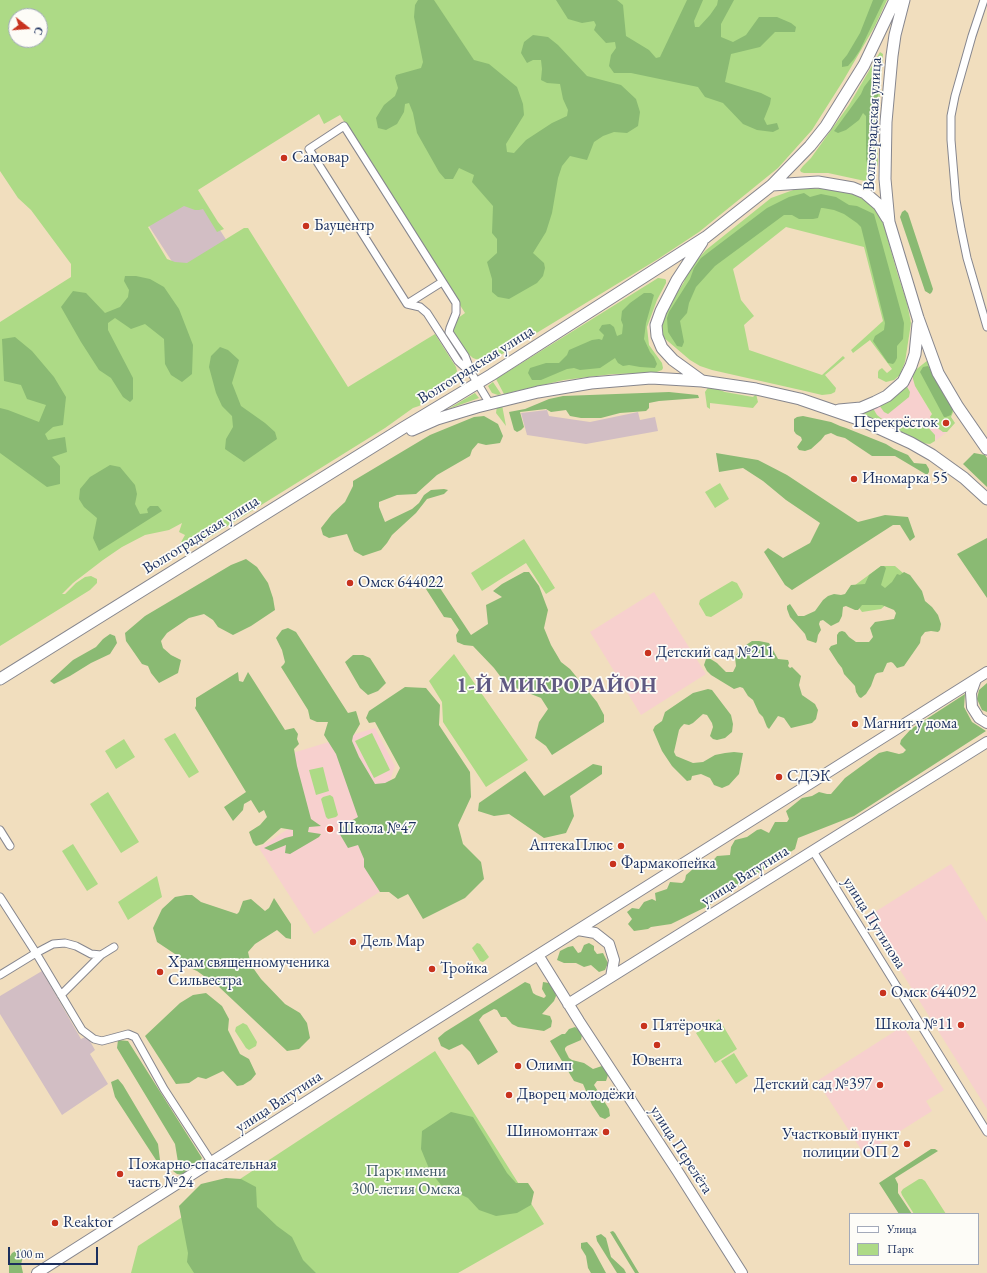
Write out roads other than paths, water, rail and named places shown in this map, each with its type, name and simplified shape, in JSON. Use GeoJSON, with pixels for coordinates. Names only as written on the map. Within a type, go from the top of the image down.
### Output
{"type":"FeatureCollection","features":[{"type":"Feature","properties":{"kind":"main road","name":"Волгоградская улица"},"geometry":{"type":"LineString","coordinates":[[0,679],[403,428],[475,379],[706,237],[772,185],[810,146],[826,126],[864,65],[895,0]]}},
{"type":"Feature","properties":{"kind":"main road","name":"Волгоградская улица"},"geometry":{"type":"LineString","coordinates":[[904,0],[895,35],[886,122],[884,179],[889,222],[918,318],[938,373],[958,407],[987,449]]}},
{"type":"Feature","properties":{"kind":"main road"},"geometry":{"type":"LineString","coordinates":[[772,185],[818,182],[853,188],[865,193],[879,206],[889,222]]}},
{"type":"Feature","properties":{"kind":"main road"},"geometry":{"type":"LineString","coordinates":[[702,381],[673,360],[662,348],[657,336],[656,325],[661,311],[677,280],[706,237]]}},
{"type":"Feature","properties":{"kind":"main road"},"geometry":{"type":"LineString","coordinates":[[834,410],[861,408],[887,396],[903,382],[915,354],[918,318]]}},
{"type":"Feature","properties":{"kind":"main road","name":"Волгоградская улица"},"geometry":{"type":"LineString","coordinates":[[0,687],[406,434],[437,419],[538,392],[591,383],[651,378],[702,381],[756,389],[800,399],[867,423],[911,443],[932,455],[964,478],[987,499]]}},
{"type":"Feature","properties":{"kind":"main road","name":"улица Ватутина"},"geometry":{"type":"LineString","coordinates":[[37,1273],[987,672]]}},
{"type":"Feature","properties":{"kind":"main road"},"geometry":{"type":"LineString","coordinates":[[976,679],[970,693],[972,707],[979,718],[987,723]]}},
{"type":"Feature","properties":{"kind":"main road","name":"улица Ватутина"},"geometry":{"type":"LineString","coordinates":[[568,1004],[987,742]]}},
{"type":"Feature","properties":{"kind":"main road"},"geometry":{"type":"LineString","coordinates":[[578,930],[595,933],[608,944],[614,960],[612,977]]}},
{"type":"Feature","properties":{"kind":"main road"},"geometry":{"type":"LineString","coordinates":[[538,955],[568,1004]]}},
{"type":"Feature","properties":{"kind":"main road","name":"улица Перелёта"},"geometry":{"type":"LineString","coordinates":[[568,1004],[742,1273]]}},
{"type":"Feature","properties":{"kind":"street"},"geometry":{"type":"LineString","coordinates":[[984,0],[955,96],[951,140],[956,200],[966,254],[987,327]]}},
{"type":"Feature","properties":{"kind":"street"},"geometry":{"type":"LineString","coordinates":[[475,379],[458,361],[427,313],[420,307],[407,304],[309,149],[344,126],[456,303],[457,308],[449,332],[465,356],[475,379],[490,404]]}},
{"type":"Feature","properties":{"kind":"street"},"geometry":{"type":"LineString","coordinates":[[407,304],[442,282]]}},
{"type":"Feature","properties":{"kind":"street"},"geometry":{"type":"LineString","coordinates":[[0,830],[10,846]]}},
{"type":"Feature","properties":{"kind":"street","name":"улица Путилова"},"geometry":{"type":"LineString","coordinates":[[813,851],[987,1132]]}},
{"type":"Feature","properties":{"kind":"street"},"geometry":{"type":"LineString","coordinates":[[0,897],[36,953],[82,1030],[94,1040],[102,1040],[128,1034],[135,1037],[164,1089],[212,1163]]}},
{"type":"Feature","properties":{"kind":"street"},"geometry":{"type":"LineString","coordinates":[[0,975],[53,944],[65,943],[76,946],[91,954],[102,955]]}},
{"type":"Feature","properties":{"kind":"street"},"geometry":{"type":"LineString","coordinates":[[61,995],[102,955],[114,947]]}},
{"type":"Feature","properties":{"kind":"place","name":"Самовар"},"geometry":{"type":"Point","coordinates":[284,158]}},
{"type":"Feature","properties":{"kind":"place","name":"Бауцентр"},"geometry":{"type":"Point","coordinates":[306,226]}},
{"type":"Feature","properties":{"kind":"place","name":"Перекрёсток"},"geometry":{"type":"Point","coordinates":[946,423]}},
{"type":"Feature","properties":{"kind":"place","name":"Иномарка 55"},"geometry":{"type":"Point","coordinates":[854,479]}},
{"type":"Feature","properties":{"kind":"place","name":"Омск 644022"},"geometry":{"type":"Point","coordinates":[350,583]}},
{"type":"Feature","properties":{"kind":"place","name":"Детский сад №211"},"geometry":{"type":"Point","coordinates":[648,653]}},
{"type":"Feature","properties":{"kind":"place","name":"Магнит у дома"},"geometry":{"type":"Point","coordinates":[855,724]}},
{"type":"Feature","properties":{"kind":"place","name":"СДЭК"},"geometry":{"type":"Point","coordinates":[779,777]}},
{"type":"Feature","properties":{"kind":"place","name":"Школа №47"},"geometry":{"type":"Point","coordinates":[330,829]}},
{"type":"Feature","properties":{"kind":"place","name":"АптекаПлюс"},"geometry":{"type":"Point","coordinates":[621,846]}},
{"type":"Feature","properties":{"kind":"place","name":"Фармакопейка"},"geometry":{"type":"Point","coordinates":[613,864]}},
{"type":"Feature","properties":{"kind":"place","name":"Дель Мар"},"geometry":{"type":"Point","coordinates":[353,942]}},
{"type":"Feature","properties":{"kind":"place","name":"Тройка"},"geometry":{"type":"Point","coordinates":[432,969]}},
{"type":"Feature","properties":{"kind":"place","name":"Храм священномученика Сильвестра"},"geometry":{"type":"Point","coordinates":[160,972]}},
{"type":"Feature","properties":{"kind":"place","name":"Омск 644092"},"geometry":{"type":"Point","coordinates":[883,993]}},
{"type":"Feature","properties":{"kind":"place","name":"Школа №11"},"geometry":{"type":"Point","coordinates":[961,1025]}},
{"type":"Feature","properties":{"kind":"place","name":"Пятёрочка"},"geometry":{"type":"Point","coordinates":[644,1026]}},
{"type":"Feature","properties":{"kind":"place","name":"Ювента"},"geometry":{"type":"Point","coordinates":[657,1045]}},
{"type":"Feature","properties":{"kind":"place","name":"Олимп"},"geometry":{"type":"Point","coordinates":[518,1066]}},
{"type":"Feature","properties":{"kind":"place","name":"Детский сад №397"},"geometry":{"type":"Point","coordinates":[880,1085]}},
{"type":"Feature","properties":{"kind":"place","name":"Дворец молодёжи"},"geometry":{"type":"Point","coordinates":[509,1095]}},
{"type":"Feature","properties":{"kind":"place","name":"Шиномонтаж"},"geometry":{"type":"Point","coordinates":[606,1132]}},
{"type":"Feature","properties":{"kind":"place","name":"Участковый пункт полиции ОП 2"},"geometry":{"type":"Point","coordinates":[907,1144]}},
{"type":"Feature","properties":{"kind":"place","name":"Пожарно-спасательная часть №24"},"geometry":{"type":"Point","coordinates":[120,1174]}},
{"type":"Feature","properties":{"kind":"place","name":"Reaktor"},"geometry":{"type":"Point","coordinates":[55,1223]}},
{"type":"Feature","properties":{"kind":"district","name":"1-Й МИКРОРАЙОН"},"geometry":{"type":"Point","coordinates":[557,687]}},
{"type":"Feature","properties":{"kind":"park label","name":"Парк имени 300-летия Омска"},"geometry":{"type":"Point","coordinates":[406,1181]}}]}
